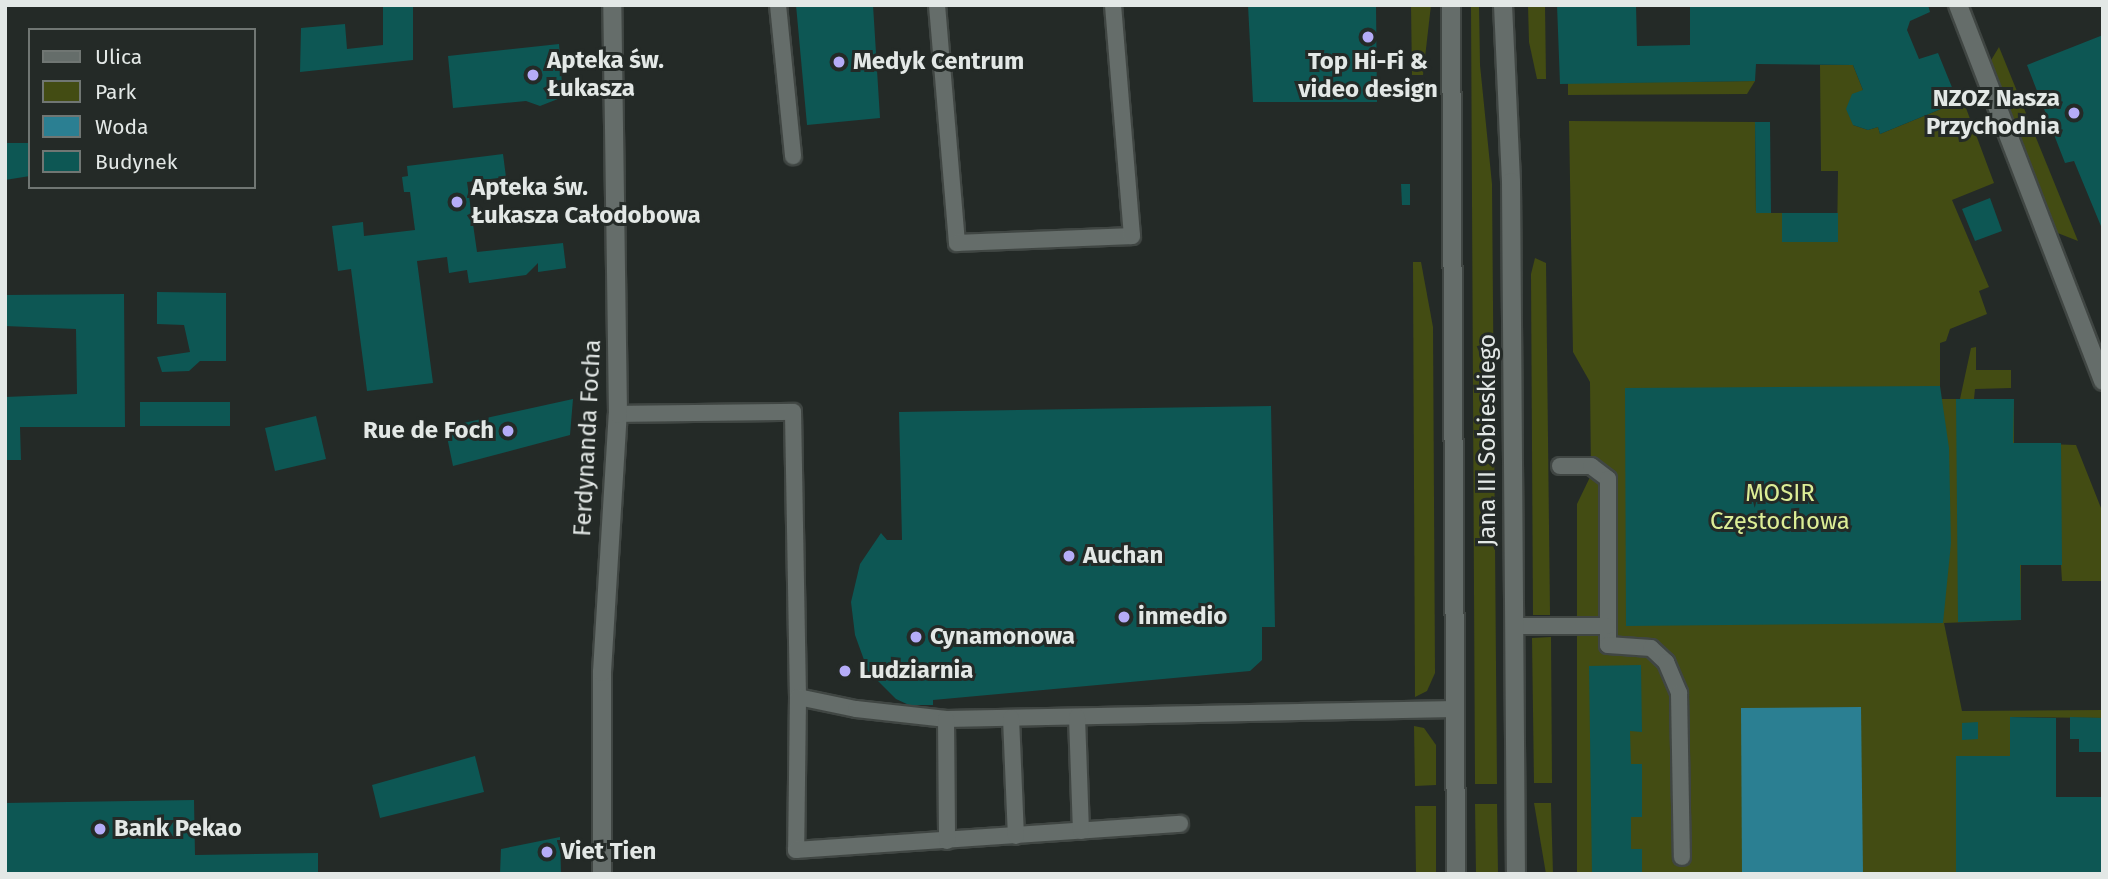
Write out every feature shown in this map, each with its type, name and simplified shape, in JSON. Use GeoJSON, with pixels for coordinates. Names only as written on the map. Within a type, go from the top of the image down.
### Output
{"type":"FeatureCollection","features":[{"type":"Feature","properties":{"kind":"street","name":"Ferdynanda Focha"},"geometry":{"type":"LineString","coordinates":[[602,874],[601,672],[618,414],[612,5]]}},
{"type":"Feature","properties":{"kind":"street","name":"Jana III Sobieskiego"},"geometry":{"type":"LineString","coordinates":[[1451,5],[1456,874]]}},
{"type":"Feature","properties":{"kind":"street","name":"Jana III Sobieskiego"},"geometry":{"type":"LineString","coordinates":[[1503,5],[1511,182],[1516,874]]}},
{"type":"Feature","properties":{"kind":"street"},"geometry":{"type":"LineString","coordinates":[[1958,5],[2103,381]]}},
{"type":"Feature","properties":{"kind":"lane"},"geometry":{"type":"LineString","coordinates":[[778,5],[793,156]]}},
{"type":"Feature","properties":{"kind":"lane"},"geometry":{"type":"LineString","coordinates":[[937,5],[957,243],[1132,236],[1113,5]]}},
{"type":"Feature","properties":{"kind":"lane"},"geometry":{"type":"LineString","coordinates":[[618,414],[793,412],[796,850],[1180,824]]}},
{"type":"Feature","properties":{"kind":"lane"},"geometry":{"type":"LineString","coordinates":[[1560,466],[1591,466],[1608,478],[1608,645],[1651,648],[1667,662],[1679,693],[1682,858]]}},
{"type":"Feature","properties":{"kind":"lane"},"geometry":{"type":"LineString","coordinates":[[1514,626],[1607,626]]}},
{"type":"Feature","properties":{"kind":"lane"},"geometry":{"type":"LineString","coordinates":[[797,697],[856,709],[946,719],[1456,709]]}},
{"type":"Feature","properties":{"kind":"lane"},"geometry":{"type":"LineString","coordinates":[[1010,718],[1016,836]]}},
{"type":"Feature","properties":{"kind":"lane"},"geometry":{"type":"LineString","coordinates":[[1077,718],[1080,831]]}},
{"type":"Feature","properties":{"kind":"lane"},"geometry":{"type":"LineString","coordinates":[[946,719],[947,841]]}},
{"type":"Feature","properties":{"kind":"green space"},"geometry":{"type":"Polygon","coordinates":[[[1411,5],[1431,5],[1423,75],[1412,75],[1411,5]]]}},
{"type":"Feature","properties":{"kind":"green space"},"geometry":{"type":"Polygon","coordinates":[[[1471,5],[1479,5],[1480,65],[1492,184],[1497,784],[1475,784],[1471,5]]]}},
{"type":"Feature","properties":{"kind":"green space"},"geometry":{"type":"Polygon","coordinates":[[[1528,5],[1545,5],[1546,79],[1537,79],[1529,42],[1528,5]]]}},
{"type":"Feature","properties":{"kind":"green space"},"geometry":{"type":"Polygon","coordinates":[[[1999,47],[2078,241],[2055,232],[1990,62],[1999,47]]]}},
{"type":"Feature","properties":{"kind":"green space","name":"MOSIR Częstochowa"},"geometry":{"type":"Polygon","coordinates":[[[1820,65],[1853,65],[1863,90],[1853,125],[1868,130],[1878,127],[1880,134],[1963,100],[1994,183],[1952,200],[1989,287],[1979,291],[1987,314],[1950,329],[1946,341],[1940,343],[1940,399],[1960,399],[1971,348],[1976,347],[1976,370],[2011,370],[2011,388],[1975,389],[1974,399],[2014,399],[2014,443],[2076,445],[2103,513],[2103,581],[2062,581],[2061,565],[2021,565],[2021,620],[1944,623],[1962,711],[2103,710],[2103,718],[2011,717],[2010,756],[1956,757],[1956,874],[1577,874],[1577,504],[1591,475],[1590,382],[1573,352],[1569,121],[1755,122],[1756,213],[1782,213],[1783,242],[1837,242],[1838,171],[1821,171],[1820,65]]]}},
{"type":"Feature","properties":{"kind":"green space"},"geometry":{"type":"Polygon","coordinates":[[[1755,81],[1747,94],[1568,95],[1568,83],[1755,81]]]}},
{"type":"Feature","properties":{"kind":"green space"},"geometry":{"type":"Polygon","coordinates":[[[1535,258],[1546,263],[1550,615],[1533,615],[1531,274],[1535,258]]]}},
{"type":"Feature","properties":{"kind":"green space"},"geometry":{"type":"Polygon","coordinates":[[[1413,262],[1421,262],[1433,327],[1435,673],[1427,691],[1415,697],[1413,262]]]}},
{"type":"Feature","properties":{"kind":"green space"},"geometry":{"type":"Polygon","coordinates":[[[1551,637],[1552,783],[1534,783],[1532,638],[1551,637]]]}},
{"type":"Feature","properties":{"kind":"green space"},"geometry":{"type":"Polygon","coordinates":[[[1414,726],[1424,728],[1436,745],[1436,785],[1415,786],[1414,726]]]}},
{"type":"Feature","properties":{"kind":"green space"},"geometry":{"type":"Polygon","coordinates":[[[1534,803],[1551,803],[1553,874],[1546,874],[1534,803]]]}},
{"type":"Feature","properties":{"kind":"green space"},"geometry":{"type":"Polygon","coordinates":[[[1475,804],[1497,804],[1498,874],[1476,874],[1475,804]]]}},
{"type":"Feature","properties":{"kind":"green space"},"geometry":{"type":"Polygon","coordinates":[[[1415,806],[1436,806],[1436,874],[1416,874],[1415,806]]]}},
{"type":"Feature","properties":{"kind":"water"},"geometry":{"type":"Polygon","coordinates":[[[1861,707],[1863,874],[1742,874],[1741,708],[1861,707]]]}},
{"type":"Feature","properties":{"kind":"building"},"geometry":{"type":"Polygon","coordinates":[[[383,5],[413,5],[413,60],[300,72],[301,28],[345,24],[347,49],[383,45],[383,5]]]}},
{"type":"Feature","properties":{"kind":"building","name":"Medyk Centrum"},"geometry":{"type":"Polygon","coordinates":[[[796,5],[873,5],[880,118],[807,125],[796,5]]]}},
{"type":"Feature","properties":{"kind":"building"},"geometry":{"type":"Polygon","coordinates":[[[1248,5],[1376,5],[1377,102],[1253,102],[1248,5]]]}},
{"type":"Feature","properties":{"kind":"building"},"geometry":{"type":"Polygon","coordinates":[[[1557,5],[1636,5],[1637,46],[1690,45],[1690,5],[1928,5],[1930,12],[1910,21],[1907,30],[1919,59],[1938,53],[1958,102],[1880,134],[1878,127],[1868,130],[1853,125],[1846,109],[1852,94],[1863,90],[1853,65],[1756,64],[1755,81],[1560,84],[1557,5]]]}},
{"type":"Feature","properties":{"kind":"building","name":"NZOZ Nasza Przychodnia"},"geometry":{"type":"Polygon","coordinates":[[[2103,35],[2103,231],[2074,161],[2065,163],[2027,65],[2103,35]]]}},
{"type":"Feature","properties":{"kind":"building"},"geometry":{"type":"Polygon","coordinates":[[[559,44],[563,97],[540,106],[526,101],[453,108],[448,56],[559,44]]]}},
{"type":"Feature","properties":{"kind":"building"},"geometry":{"type":"Polygon","coordinates":[[[1755,122],[1770,122],[1771,213],[1756,213],[1755,122]]]}},
{"type":"Feature","properties":{"kind":"building"},"geometry":{"type":"Polygon","coordinates":[[[5,143],[28,143],[28,176],[5,180],[5,143]]]}},
{"type":"Feature","properties":{"kind":"building"},"geometry":{"type":"Polygon","coordinates":[[[503,154],[506,177],[467,182],[477,252],[563,243],[566,268],[538,272],[538,263],[526,275],[469,283],[467,270],[449,273],[447,257],[417,261],[433,383],[367,391],[351,269],[338,271],[332,226],[363,222],[364,236],[415,230],[410,192],[404,192],[402,177],[408,176],[407,166],[503,154]]]}},
{"type":"Feature","properties":{"kind":"building"},"geometry":{"type":"Polygon","coordinates":[[[1401,184],[1410,184],[1410,205],[1402,205],[1401,184]]]}},
{"type":"Feature","properties":{"kind":"building"},"geometry":{"type":"Polygon","coordinates":[[[1990,198],[2002,231],[1975,241],[1962,209],[1990,198]]]}},
{"type":"Feature","properties":{"kind":"building"},"geometry":{"type":"Polygon","coordinates":[[[1782,213],[1838,213],[1838,242],[1782,242],[1782,213]]]}},
{"type":"Feature","properties":{"kind":"building"},"geometry":{"type":"Polygon","coordinates":[[[157,292],[226,293],[226,361],[200,361],[189,371],[162,372],[157,357],[190,352],[184,325],[157,324],[157,292]]]}},
{"type":"Feature","properties":{"kind":"building"},"geometry":{"type":"Polygon","coordinates":[[[124,294],[125,427],[20,427],[21,460],[5,460],[5,397],[77,394],[76,329],[5,326],[5,295],[124,294]]]}},
{"type":"Feature","properties":{"kind":"building"},"geometry":{"type":"Polygon","coordinates":[[[1940,386],[1949,448],[1951,543],[1943,623],[1626,626],[1625,388],[1940,386]]]}},
{"type":"Feature","properties":{"kind":"building","name":"Rue de Foch"},"geometry":{"type":"Polygon","coordinates":[[[573,399],[570,435],[453,466],[445,427],[573,399]]]}},
{"type":"Feature","properties":{"kind":"building"},"geometry":{"type":"Polygon","coordinates":[[[1956,399],[2014,399],[2013,443],[2061,443],[2062,565],[2020,565],[2021,620],[1958,622],[1956,399]]]}},
{"type":"Feature","properties":{"kind":"building"},"geometry":{"type":"Polygon","coordinates":[[[140,402],[230,402],[230,426],[140,426],[140,402]]]}},
{"type":"Feature","properties":{"kind":"building","name":"Auchan"},"geometry":{"type":"Polygon","coordinates":[[[1271,406],[1275,627],[1262,627],[1262,660],[1250,671],[933,700],[933,705],[909,705],[896,699],[868,671],[855,635],[851,602],[860,564],[881,533],[887,540],[902,540],[899,412],[1271,406]]]}},
{"type":"Feature","properties":{"kind":"building"},"geometry":{"type":"Polygon","coordinates":[[[316,416],[326,459],[275,471],[265,428],[316,416]]]}},
{"type":"Feature","properties":{"kind":"building"},"geometry":{"type":"Polygon","coordinates":[[[1641,665],[1642,732],[1630,731],[1631,764],[1642,764],[1642,817],[1631,817],[1631,849],[1642,849],[1642,874],[1592,874],[1589,666],[1641,665]]]}},
{"type":"Feature","properties":{"kind":"building"},"geometry":{"type":"Polygon","coordinates":[[[2010,717],[2056,718],[2056,797],[2103,797],[2103,874],[1956,874],[1956,756],[2010,756],[2010,717]]]}},
{"type":"Feature","properties":{"kind":"building"},"geometry":{"type":"Polygon","coordinates":[[[2070,717],[2103,718],[2103,752],[2079,752],[2079,739],[2070,739],[2070,717]]]}},
{"type":"Feature","properties":{"kind":"building"},"geometry":{"type":"Polygon","coordinates":[[[1978,722],[1978,739],[1962,740],[1962,723],[1978,722]]]}},
{"type":"Feature","properties":{"kind":"building"},"geometry":{"type":"Polygon","coordinates":[[[475,756],[484,792],[380,818],[372,785],[475,756]]]}},
{"type":"Feature","properties":{"kind":"building","name":"Bank Pekao"},"geometry":{"type":"Polygon","coordinates":[[[194,800],[195,855],[318,853],[318,874],[5,874],[5,803],[194,800]]]}},
{"type":"Feature","properties":{"kind":"building"},"geometry":{"type":"Polygon","coordinates":[[[560,837],[561,874],[500,874],[501,849],[560,837]]]}},
{"type":"Feature","properties":{"kind":"place","name":"Top Hi-Fi & video design"},"geometry":{"type":"Point","coordinates":[1368,37]}},
{"type":"Feature","properties":{"kind":"place","name":"Medyk Centrum"},"geometry":{"type":"Point","coordinates":[839,62]}},
{"type":"Feature","properties":{"kind":"place","name":"Apteka św. Łukasza"},"geometry":{"type":"Point","coordinates":[533,75]}},
{"type":"Feature","properties":{"kind":"place","name":"NZOZ Nasza Przychodnia"},"geometry":{"type":"Point","coordinates":[2074,113]}},
{"type":"Feature","properties":{"kind":"place","name":"Apteka św. Łukasza Całodobowa"},"geometry":{"type":"Point","coordinates":[457,202]}},
{"type":"Feature","properties":{"kind":"place","name":"Rue de Foch"},"geometry":{"type":"Point","coordinates":[508,431]}},
{"type":"Feature","properties":{"kind":"place","name":"Auchan"},"geometry":{"type":"Point","coordinates":[1069,556]}},
{"type":"Feature","properties":{"kind":"place","name":"inmedio"},"geometry":{"type":"Point","coordinates":[1124,617]}},
{"type":"Feature","properties":{"kind":"place","name":"Cynamonowa"},"geometry":{"type":"Point","coordinates":[916,637]}},
{"type":"Feature","properties":{"kind":"place","name":"Ludziarnia"},"geometry":{"type":"Point","coordinates":[845,671]}},
{"type":"Feature","properties":{"kind":"place","name":"Bank Pekao"},"geometry":{"type":"Point","coordinates":[100,829]}},
{"type":"Feature","properties":{"kind":"place","name":"Viet Tien"},"geometry":{"type":"Point","coordinates":[547,852]}}]}
